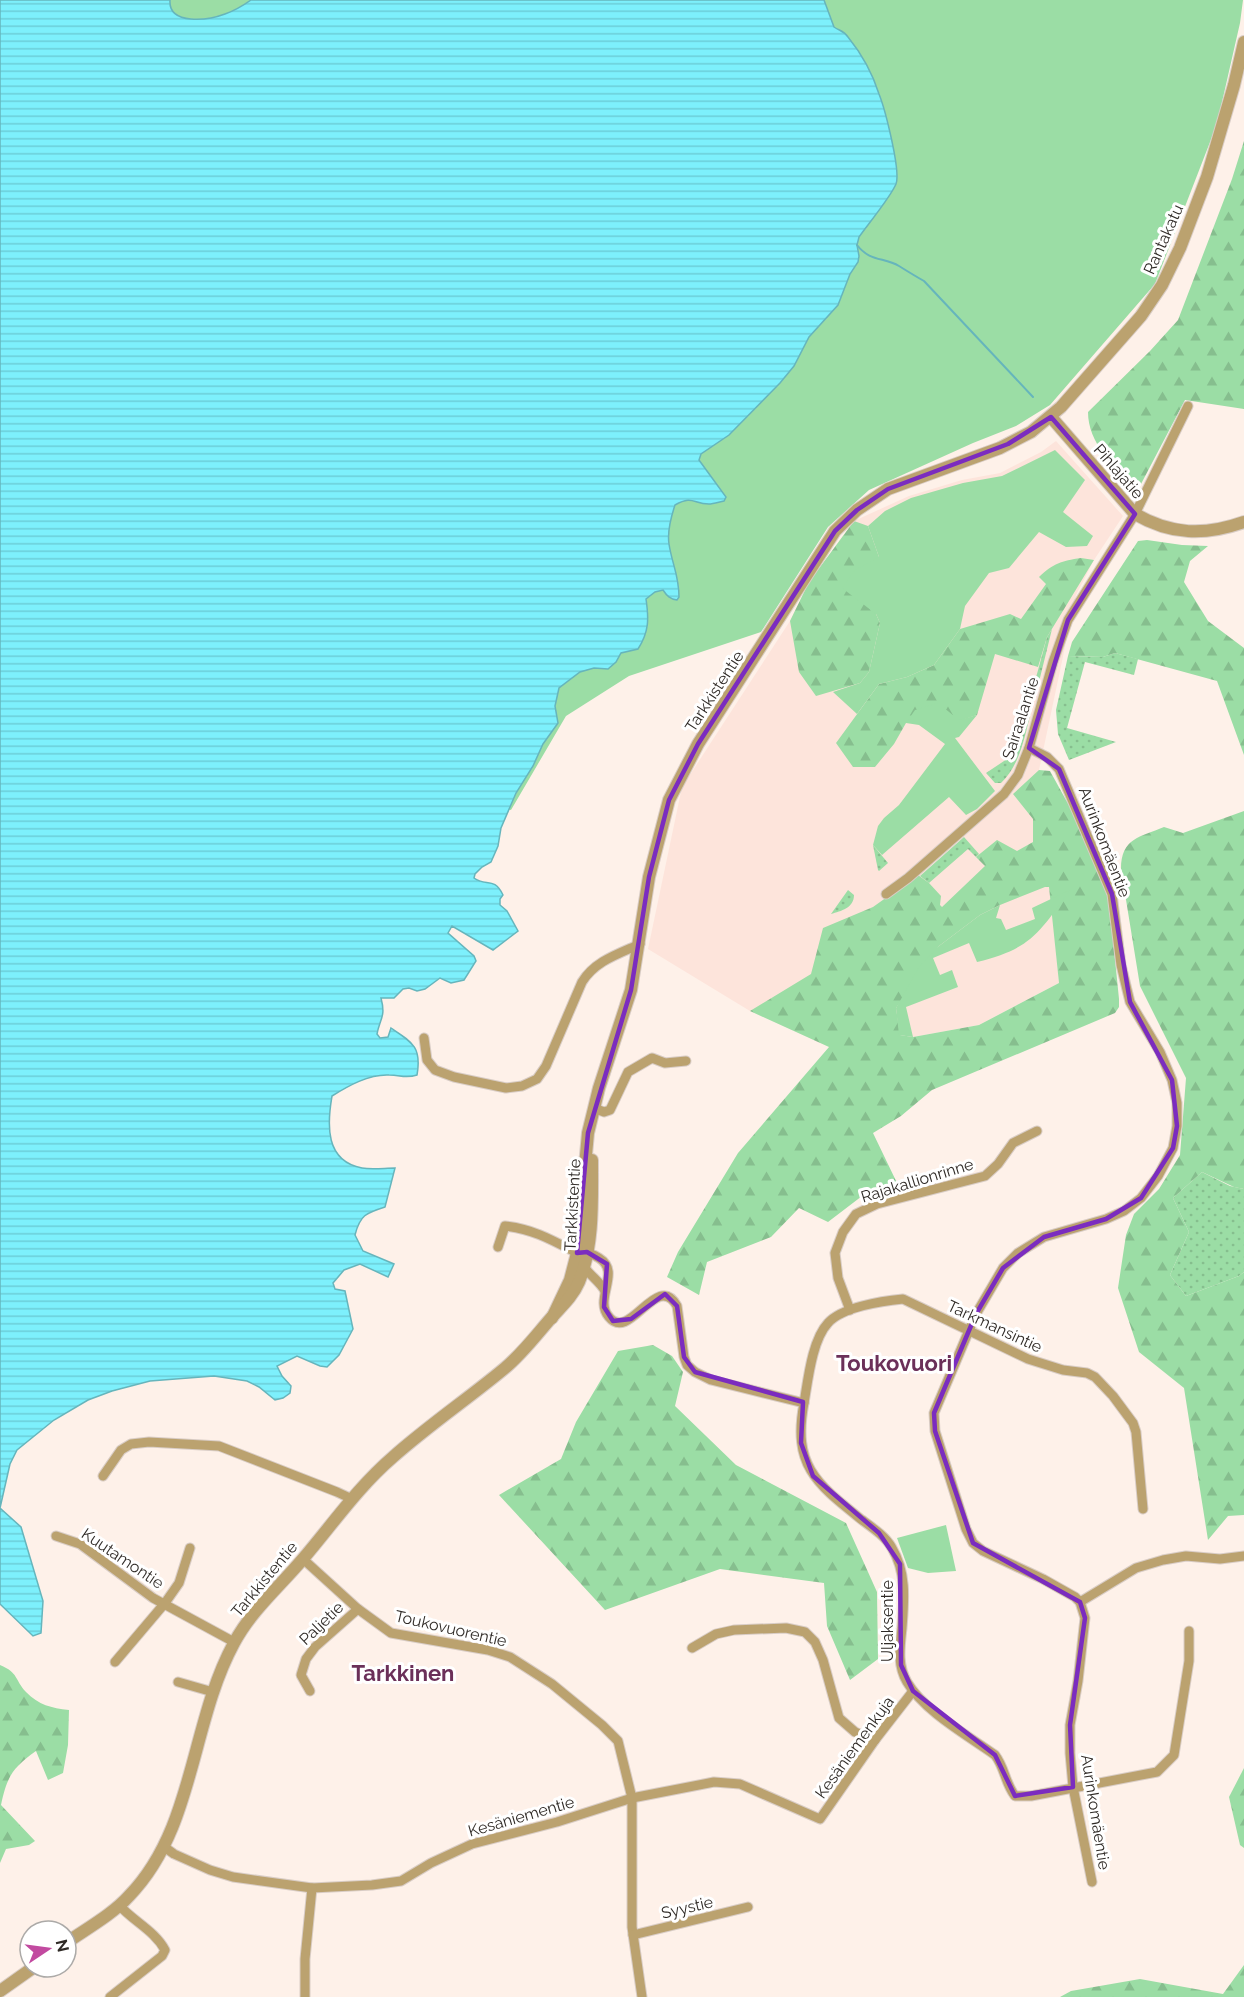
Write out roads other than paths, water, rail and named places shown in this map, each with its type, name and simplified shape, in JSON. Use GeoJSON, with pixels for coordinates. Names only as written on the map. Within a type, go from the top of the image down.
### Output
{"type":"FeatureCollection","features":[{"type":"Feature","properties":{"kind":"street","name":"Rantakatu"},"geometry":{"type":"LineString","coordinates":[[1050,417],[1141,316],[1167,274],[1180,248],[1207,177],[1244,42]]}},
{"type":"Feature","properties":{"kind":"street","name":"Sairaalantie"},"geometry":{"type":"LineString","coordinates":[[886,894],[908,878],[1004,794],[1018,775],[1029,748],[1053,662],[1068,620],[1135,514],[1188,406]]}},
{"type":"Feature","properties":{"kind":"street","name":"Pihlajatie"},"geometry":{"type":"LineString","coordinates":[[1050,417],[1135,514],[1158,526],[1197,533],[1244,522]]}},
{"type":"Feature","properties":{"kind":"street","name":"Tarkkistentie"},"geometry":{"type":"LineString","coordinates":[[552,1318],[582,1253],[591,1192],[593,1114],[631,990],[649,877],[669,800],[698,744],[835,531],[857,510],[888,489],[1000,448],[1031,432],[1050,417]]}},
{"type":"Feature","properties":{"kind":"street","name":"Aurinkomäentie"},"geometry":{"type":"LineString","coordinates":[[1029,748],[1047,757],[1059,769],[1112,894],[1121,966],[1130,1002],[1160,1053],[1172,1080],[1177,1103],[1177,1126],[1173,1148],[1158,1176],[1141,1198],[1124,1211],[1044,1236],[1018,1253],[1003,1268],[976,1314],[934,1413],[935,1431],[966,1529],[973,1543],[983,1551],[1043,1579],[1080,1602],[1084,1618],[1078,1681],[1070,1725],[1070,1753],[1092,1882]]}},
{"type":"Feature","properties":{"kind":"street"},"geometry":{"type":"LineString","coordinates":[[424,1038],[427,1060],[435,1070],[454,1077],[506,1088],[522,1086],[537,1079],[546,1066],[588,971],[597,964],[640,944]]}},
{"type":"Feature","properties":{"kind":"street"},"geometry":{"type":"LineString","coordinates":[[593,1114],[610,1110],[628,1072],[646,1061],[652,1058],[665,1063],[686,1061]]}},
{"type":"Feature","properties":{"kind":"street","name":"Rajakallionrinne"},"geometry":{"type":"LineString","coordinates":[[849,1310],[838,1278],[835,1253],[843,1232],[856,1214],[877,1204],[985,1176],[998,1164],[1012,1143],[1037,1131]]}},
{"type":"Feature","properties":{"kind":"street"},"geometry":{"type":"LineString","coordinates":[[498,1247],[505,1226],[522,1228],[599,1258],[607,1264],[609,1271],[604,1307],[607,1315],[613,1321],[632,1318],[654,1299],[662,1295],[668,1296],[674,1300],[679,1313],[687,1365],[702,1377],[804,1403]]}},
{"type":"Feature","properties":{"kind":"street","name":"Tarkkistentie"},"geometry":{"type":"LineString","coordinates":[[78,1934],[128,1898],[148,1873],[163,1846],[184,1794],[213,1692],[234,1642],[264,1601],[303,1559],[371,1478],[393,1457],[507,1366],[533,1341],[567,1302],[578,1285],[584,1268],[582,1253]]}},
{"type":"Feature","properties":{"kind":"street"},"geometry":{"type":"LineString","coordinates":[[584,1268],[600,1282],[605,1291]]}},
{"type":"Feature","properties":{"kind":"street","name":"Tarkmansintie"},"geometry":{"type":"LineString","coordinates":[[804,1403],[818,1338],[829,1321],[849,1310],[903,1299],[1028,1359],[1095,1377],[1133,1424],[1136,1432],[1143,1509]]}},
{"type":"Feature","properties":{"kind":"street","name":"Uljaksentie"},"geometry":{"type":"LineString","coordinates":[[804,1403],[801,1443],[803,1454],[813,1476],[825,1490],[879,1533],[891,1546],[900,1564],[904,1590],[900,1650],[905,1679],[913,1691],[929,1706],[995,1755],[1003,1766],[1007,1786],[1015,1796],[1031,1796],[1157,1772],[1174,1755],[1189,1661],[1189,1631]]}},
{"type":"Feature","properties":{"kind":"street"},"geometry":{"type":"LineString","coordinates":[[103,1476],[121,1450],[131,1444],[149,1442],[219,1446],[352,1499]]}},
{"type":"Feature","properties":{"kind":"street","name":"Kuutamontie"},"geometry":{"type":"LineString","coordinates":[[57,1536],[80,1544],[140,1589],[234,1642]]}},
{"type":"Feature","properties":{"kind":"street"},"geometry":{"type":"LineString","coordinates":[[115,1662],[179,1583],[190,1548]]}},
{"type":"Feature","properties":{"kind":"street"},"geometry":{"type":"LineString","coordinates":[[1080,1602],[1136,1568],[1163,1560],[1186,1556],[1220,1558],[1244,1556]]}},
{"type":"Feature","properties":{"kind":"street","name":"Toukovuorentie"},"geometry":{"type":"LineString","coordinates":[[303,1559],[358,1609],[391,1633],[488,1650],[520,1662],[544,1678],[602,1725],[618,1741],[632,1798],[633,1935],[642,1997]]}},
{"type":"Feature","properties":{"kind":"street","name":"Paljetie"},"geometry":{"type":"LineString","coordinates":[[310,1691],[301,1675],[306,1659],[315,1647],[358,1609]]}},
{"type":"Feature","properties":{"kind":"street"},"geometry":{"type":"LineString","coordinates":[[692,1648],[716,1634],[734,1630],[786,1628],[805,1632],[815,1642],[823,1660],[839,1718],[855,1732],[875,1740]]}},
{"type":"Feature","properties":{"kind":"street"},"geometry":{"type":"LineString","coordinates":[[178,1682],[213,1692]]}},
{"type":"Feature","properties":{"kind":"street","name":"Kesäniemenkuja"},"geometry":{"type":"LineString","coordinates":[[820,1820],[875,1740],[913,1691]]}},
{"type":"Feature","properties":{"kind":"street","name":"Kesäniementie"},"geometry":{"type":"LineString","coordinates":[[163,1846],[174,1854],[210,1870],[233,1877],[312,1888],[401,1881],[431,1863],[472,1844],[557,1822],[632,1798],[714,1782],[740,1784],[820,1820]]}},
{"type":"Feature","properties":{"kind":"street"},"geometry":{"type":"LineString","coordinates":[[305,1997],[305,1959],[312,1888]]}},
{"type":"Feature","properties":{"kind":"street"},"geometry":{"type":"LineString","coordinates":[[110,1997],[162,1956],[165,1950],[160,1941],[119,1905]]}},
{"type":"Feature","properties":{"kind":"street","name":"Syystie"},"geometry":{"type":"LineString","coordinates":[[633,1935],[748,1907]]}},
{"type":"Feature","properties":{"kind":"street"},"geometry":{"type":"LineString","coordinates":[[0,1991],[18,1978]]}},
{"type":"Feature","properties":{"kind":"water"},"geometry":{"type":"Polygon","coordinates":[[[0,0],[170,0],[171,8],[176,14],[191,19],[200,19],[228,13],[251,0],[824,0],[834,27],[845,33],[853,43],[873,79],[888,126],[897,177],[889,196],[859,237],[858,262],[850,274],[838,305],[809,337],[794,366],[780,383],[729,435],[701,454],[699,460],[726,497],[724,501],[712,504],[689,500],[675,505],[669,539],[679,597],[677,600],[672,599],[663,590],[655,592],[646,599],[647,625],[638,649],[621,653],[608,669],[594,668],[580,672],[559,688],[555,706],[558,723],[543,744],[533,766],[516,793],[501,828],[498,846],[491,862],[482,867],[474,878],[493,884],[500,889],[503,895],[500,905],[507,911],[518,931],[493,950],[452,926],[448,933],[474,956],[476,961],[464,980],[451,983],[440,978],[425,989],[417,991],[409,988],[403,989],[394,998],[381,998],[383,1014],[377,1034],[380,1038],[388,1037],[391,1028],[414,1046],[418,1058],[417,1075],[409,1077],[374,1076],[332,1096],[329,1118],[331,1140],[341,1158],[362,1168],[395,1168],[385,1207],[365,1216],[359,1223],[355,1235],[363,1251],[394,1264],[388,1277],[360,1264],[344,1270],[333,1283],[335,1289],[345,1291],[353,1329],[339,1355],[327,1367],[297,1356],[277,1366],[291,1386],[290,1393],[275,1400],[247,1381],[214,1376],[150,1381],[88,1400],[54,1420],[17,1450],[10,1464],[0,1508],[0,0]]]}},
{"type":"Feature","properties":{"kind":"water"},"geometry":{"type":"Polygon","coordinates":[[[0,1508],[21,1527],[43,1601],[41,1633],[33,1636],[0,1604],[0,1508]]]}},
{"type":"Feature","properties":{"kind":"waterway"},"geometry":{"type":"LineString","coordinates":[[857,245],[872,257],[893,263],[924,281],[1033,397]]}},
{"type":"Feature","properties":{"kind":"district","name":"Toukovuori"},"geometry":{"type":"Point","coordinates":[894,1363]}},
{"type":"Feature","properties":{"kind":"district","name":"Tarkkinen"},"geometry":{"type":"Point","coordinates":[403,1673]}}]}
